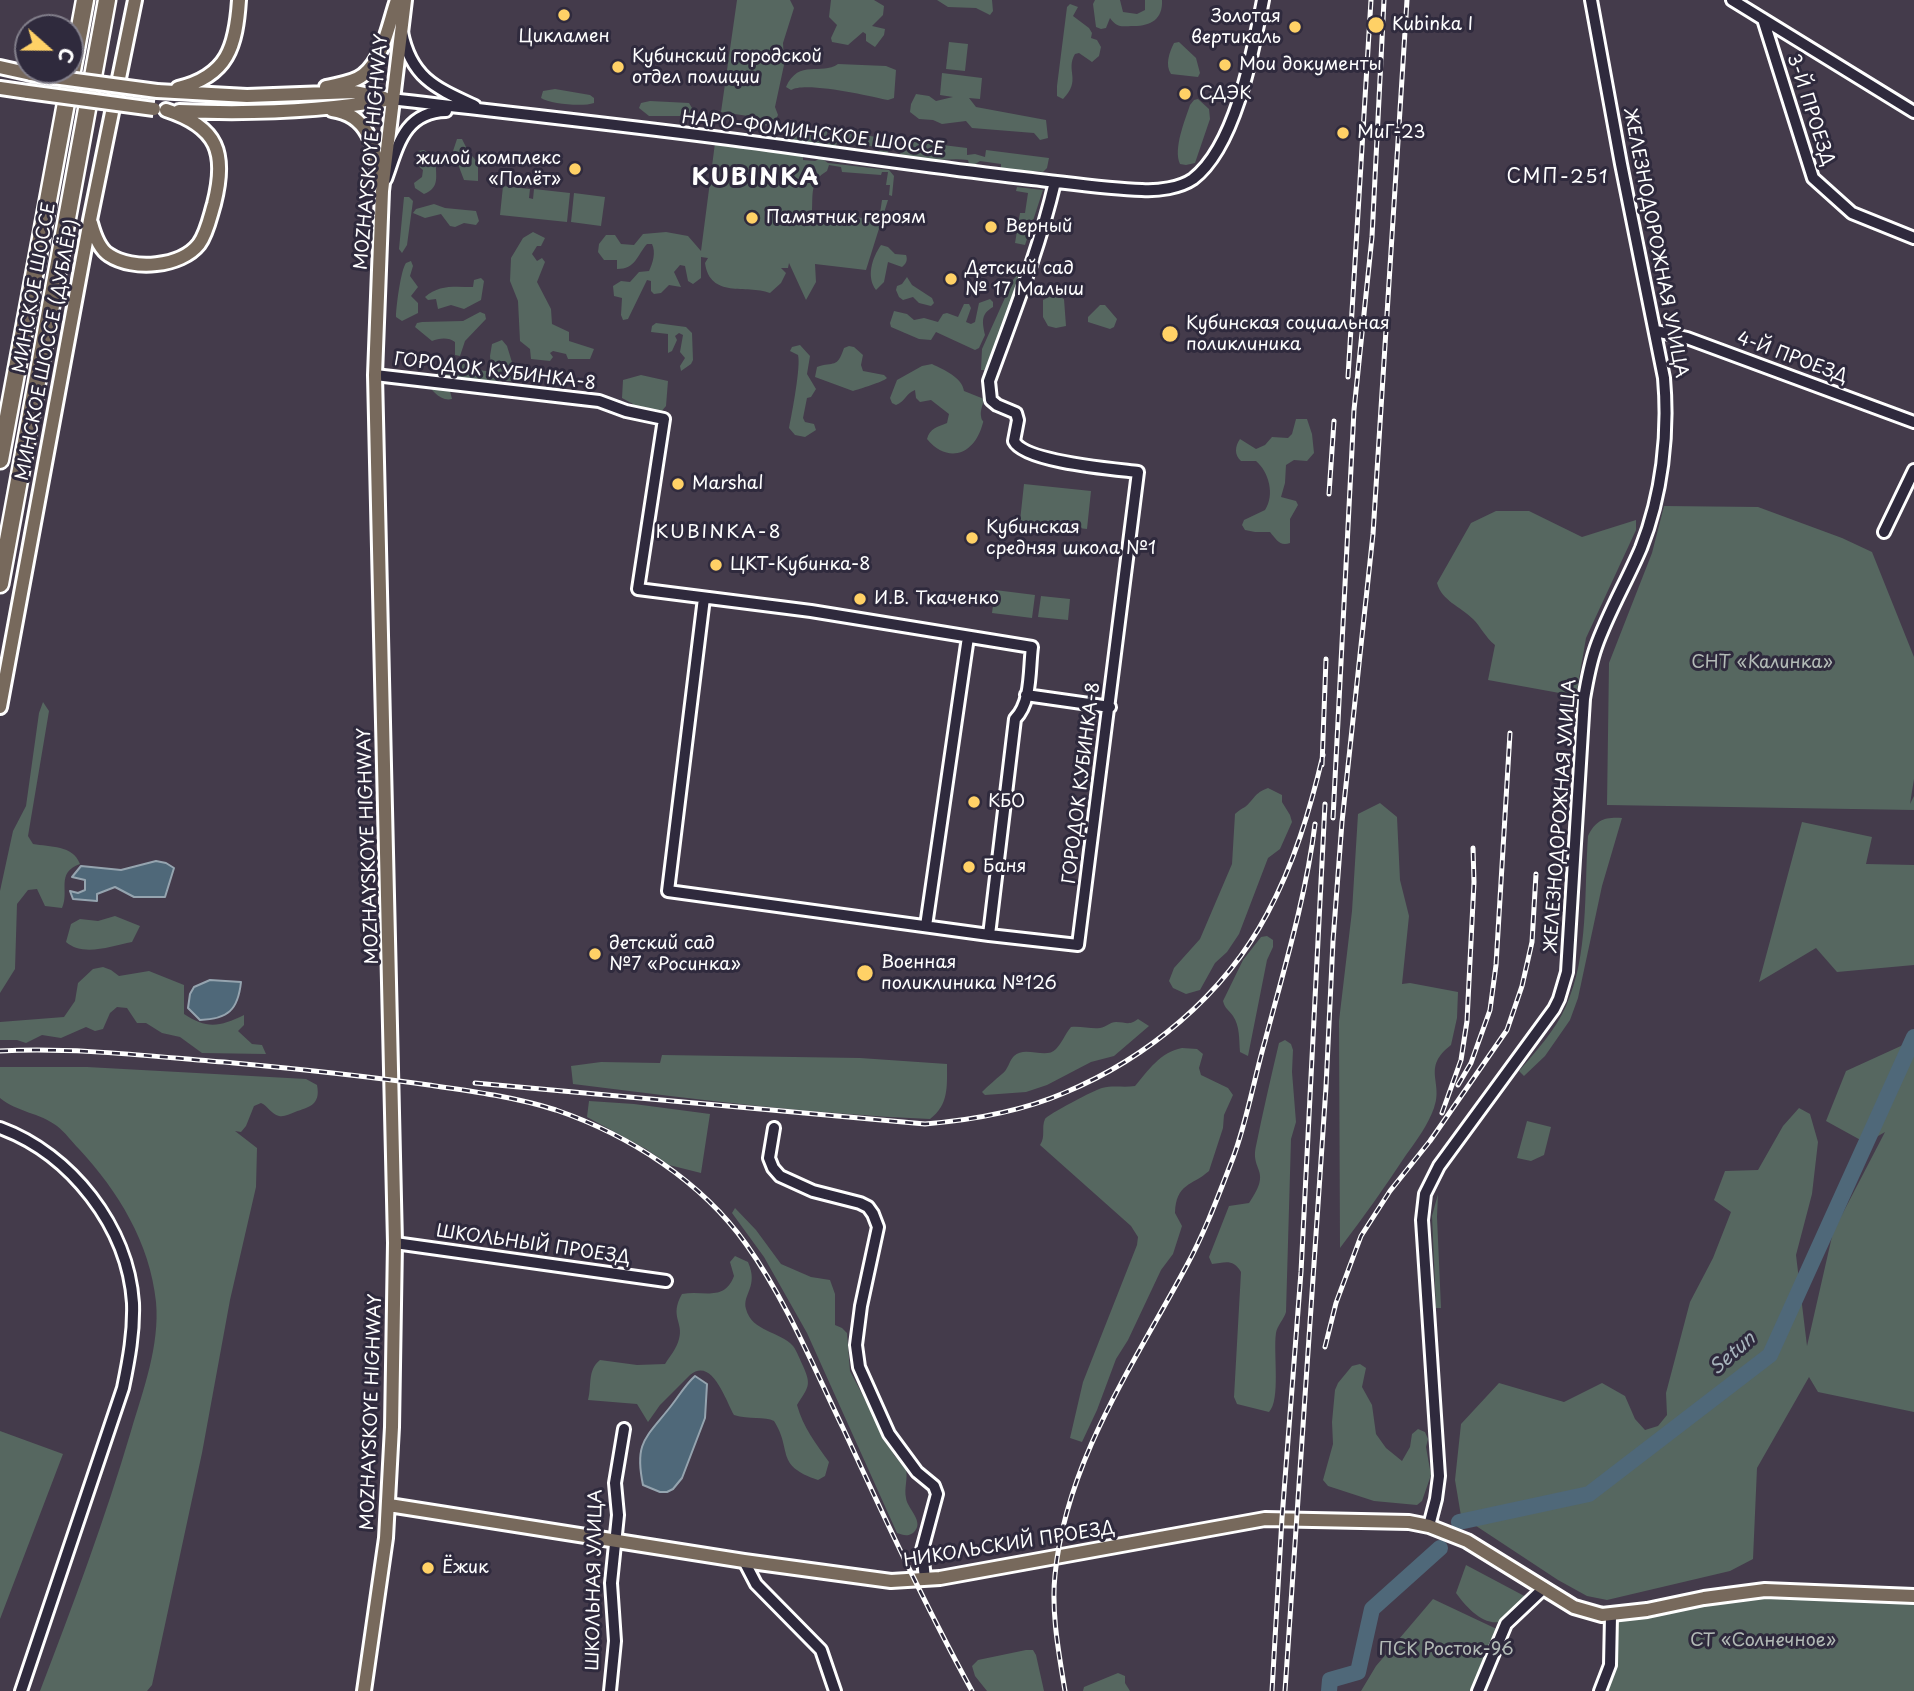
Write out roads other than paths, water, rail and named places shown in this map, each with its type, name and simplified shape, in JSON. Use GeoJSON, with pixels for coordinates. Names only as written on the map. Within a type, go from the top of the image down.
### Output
{"type":"FeatureCollection","features":[{"type":"Feature","properties":{"kind":"highway","name":"МИНСКОЕ ШОССЕ"},"geometry":{"type":"LineString","coordinates":[[0,460],[85,0]]}},
{"type":"Feature","properties":{"kind":"highway","name":"МИНСКОЕ ШОССЕ"},"geometry":{"type":"LineString","coordinates":[[0,584],[107,0]]}},
{"type":"Feature","properties":{"kind":"main road","name":"МИНСКОЕ ШОССЕ (ДУБЛЁР)"},"geometry":{"type":"LineString","coordinates":[[0,707],[90,220],[135,0]]}},
{"type":"Feature","properties":{"kind":"main road"},"geometry":{"type":"LineString","coordinates":[[159,92],[191,85],[211,76],[226,59],[235,38],[239,0]]}},
{"type":"Feature","properties":{"kind":"main road"},"geometry":{"type":"LineString","coordinates":[[298,94],[353,80],[366,72],[382,45],[397,0]]}},
{"type":"Feature","properties":{"kind":"main road","name":"MOZHAYSKOYE HIGHWAY"},"geometry":{"type":"LineString","coordinates":[[364,1691],[389,1505],[393,1427],[395,1243],[375,375],[382,191],[405,0]]}},
{"type":"Feature","properties":{"kind":"main road","name":"НАРО-ФОМИНСКОЕ ШОССЕ"},"geometry":{"type":"LineString","coordinates":[[2,68],[159,92],[247,96],[354,92],[391,99]]}},
{"type":"Feature","properties":{"kind":"main road","name":"НАРО-ФОМИНСКОЕ ШОССЕ"},"geometry":{"type":"LineString","coordinates":[[0,88],[160,110],[249,114],[323,109],[391,99]]}},
{"type":"Feature","properties":{"kind":"main road"},"geometry":{"type":"LineString","coordinates":[[323,109],[351,115],[367,131],[373,143],[382,191]]}},
{"type":"Feature","properties":{"kind":"main road"},"geometry":{"type":"LineString","coordinates":[[90,220],[101,247],[108,255],[124,261],[149,265],[170,263],[184,257],[199,244],[209,224],[217,191],[220,168],[218,152],[213,138],[203,128],[188,118],[160,110]]}},
{"type":"Feature","properties":{"kind":"main road","name":"НИКОЛЬСКИЙ ПРОЕЗД"},"geometry":{"type":"LineString","coordinates":[[389,1505],[744,1561],[891,1581],[925,1579],[1265,1519],[1409,1522],[1429,1526],[1467,1541],[1574,1607],[1611,1616]]}},
{"type":"Feature","properties":{"kind":"main road"},"geometry":{"type":"LineString","coordinates":[[1611,1616],[1765,1590],[1914,1596]]}},
{"type":"Feature","properties":{"kind":"street","name":"НАРО-ФОМИНСКОЕ ШОССЕ"},"geometry":{"type":"LineString","coordinates":[[391,99],[1144,191],[1180,186],[1192,179],[1217,153],[1243,89],[1264,0]]}},
{"type":"Feature","properties":{"kind":"street","name":"ЖЕЛЕЗНОДОРОЖНАЯ УЛИЦА"},"geometry":{"type":"LineString","coordinates":[[1429,1526],[1436,1499],[1438,1476],[1423,1205],[1438,1166],[1554,1009],[1564,985],[1584,699],[1589,671],[1596,646],[1641,548],[1659,485],[1666,399],[1656,331],[1621,164],[1591,0]]}},
{"type":"Feature","properties":{"kind":"street"},"geometry":{"type":"LineString","coordinates":[[1732,0],[1914,112]]}},
{"type":"Feature","properties":{"kind":"street","name":"3-Й ПРОЕЗД"},"geometry":{"type":"LineString","coordinates":[[1763,19],[1813,178],[1852,213],[1914,238]]}},
{"type":"Feature","properties":{"kind":"street"},"geometry":{"type":"LineString","coordinates":[[401,24],[409,56],[421,76],[447,93],[484,110]]}},
{"type":"Feature","properties":{"kind":"street"},"geometry":{"type":"LineString","coordinates":[[382,191],[401,138],[414,121],[435,111],[484,110]]}},
{"type":"Feature","properties":{"kind":"street","name":"ГОРОДОК КУБИНКА-8"},"geometry":{"type":"LineString","coordinates":[[704,598],[668,891],[1078,945],[1138,472],[1051,460],[1021,450],[1014,441],[1016,413],[992,400],[989,381],[1039,242],[1055,182]]}},
{"type":"Feature","properties":{"kind":"street","name":"4-Й ПРОЕЗД"},"geometry":{"type":"LineString","coordinates":[[1656,331],[1687,338],[1914,422]]}},
{"type":"Feature","properties":{"kind":"street","name":"ГОРОДОК КУБИНКА-8"},"geometry":{"type":"LineString","coordinates":[[375,375],[599,401],[626,411],[664,419],[638,589],[811,611],[1032,647],[1027,695]]}},
{"type":"Feature","properties":{"kind":"street"},"geometry":{"type":"LineString","coordinates":[[1884,532],[1914,470]]}},
{"type":"Feature","properties":{"kind":"street"},"geometry":{"type":"LineString","coordinates":[[926,926],[968,637]]}},
{"type":"Feature","properties":{"kind":"street"},"geometry":{"type":"LineString","coordinates":[[989,935],[1015,719],[1024,706],[1027,695],[1110,706]]}},
{"type":"Feature","properties":{"kind":"street"},"geometry":{"type":"LineString","coordinates":[[0,1128],[39,1148],[67,1170],[89,1194],[109,1223],[125,1261],[133,1301],[132,1345],[123,1388],[21,1691]]}},
{"type":"Feature","properties":{"kind":"street"},"geometry":{"type":"LineString","coordinates":[[774,1128],[769,1158],[772,1168],[780,1175],[813,1191],[860,1203],[873,1214],[878,1227],[861,1306],[856,1345],[859,1367],[889,1434],[917,1472],[934,1486],[937,1494],[922,1550],[925,1579]]}},
{"type":"Feature","properties":{"kind":"street","name":"ШКОЛЬНЫЙ ПРОЕЗД"},"geometry":{"type":"LineString","coordinates":[[395,1243],[666,1281]]}},
{"type":"Feature","properties":{"kind":"street","name":"ШКОЛЬНАЯ УЛИЦА"},"geometry":{"type":"LineString","coordinates":[[610,1691],[615,1641],[611,1583],[617,1540],[615,1483],[624,1429]]}},
{"type":"Feature","properties":{"kind":"street"},"geometry":{"type":"LineString","coordinates":[[744,1561],[755,1584],[821,1650],[835,1691]]}},
{"type":"Feature","properties":{"kind":"street"},"geometry":{"type":"LineString","coordinates":[[1478,1691],[1506,1624],[1544,1588]]}},
{"type":"Feature","properties":{"kind":"street"},"geometry":{"type":"LineString","coordinates":[[1600,1691],[1610,1665],[1611,1616]]}},
{"type":"Feature","properties":{"kind":"water"},"geometry":{"type":"Polygon","coordinates":[[[156,861],[174,868],[165,897],[134,897],[115,887],[97,894],[97,901],[73,899],[70,891],[78,893],[85,890],[85,880],[72,877],[81,866],[121,870],[156,861]]]}},
{"type":"Feature","properties":{"kind":"water"},"geometry":{"type":"Polygon","coordinates":[[[210,980],[241,982],[240,992],[230,1011],[218,1018],[200,1020],[188,1008],[190,994],[194,987],[210,980]]]}},
{"type":"Feature","properties":{"kind":"water"},"geometry":{"type":"Polygon","coordinates":[[[695,1376],[707,1384],[705,1418],[682,1478],[673,1489],[660,1492],[643,1485],[641,1450],[649,1434],[695,1376]]]}},
{"type":"Feature","properties":{"kind":"waterway","name":"Setun"},"geometry":{"type":"LineString","coordinates":[[1459,1522],[1589,1494],[1770,1355],[1914,1037]]}},
{"type":"Feature","properties":{"kind":"waterway","name":"Setun"},"geometry":{"type":"LineString","coordinates":[[1329,1691],[1330,1680],[1358,1672],[1372,1609],[1440,1548]]}},
{"type":"Feature","properties":{"kind":"railway"},"geometry":{"type":"LineString","coordinates":[[1348,377],[1371,0]]}},
{"type":"Feature","properties":{"kind":"railway"},"geometry":{"type":"LineString","coordinates":[[1333,818],[1354,410],[1372,237],[1384,0]]}},
{"type":"Feature","properties":{"kind":"railway"},"geometry":{"type":"LineString","coordinates":[[1285,1691],[1326,1087],[1333,941],[1342,822],[1373,534],[1407,0]]}},
{"type":"Feature","properties":{"kind":"railway"},"geometry":{"type":"LineString","coordinates":[[1329,494],[1334,421]]}},
{"type":"Feature","properties":{"kind":"railway"},"geometry":{"type":"LineString","coordinates":[[1322,765],[1326,659]]}},
{"type":"Feature","properties":{"kind":"railway"},"geometry":{"type":"LineString","coordinates":[[1458,1085],[1471,1063],[1490,1010],[1496,965],[1510,733]]}},
{"type":"Feature","properties":{"kind":"railway"},"geometry":{"type":"LineString","coordinates":[[475,1083],[925,1124],[996,1114],[1047,1100],[1095,1079],[1154,1042],[1181,1021],[1229,971],[1267,914],[1285,876],[1307,816],[1323,755]]}},
{"type":"Feature","properties":{"kind":"railway"},"geometry":{"type":"LineString","coordinates":[[1272,1691],[1301,1272],[1325,804]]}},
{"type":"Feature","properties":{"kind":"railway"},"geometry":{"type":"LineString","coordinates":[[1065,1691],[1056,1633],[1054,1589],[1062,1533],[1073,1492],[1105,1414],[1200,1239],[1233,1158],[1294,933],[1315,824]]}},
{"type":"Feature","properties":{"kind":"railway"},"geometry":{"type":"LineString","coordinates":[[1442,1113],[1461,1060],[1467,1021],[1474,882],[1473,848]]}},
{"type":"Feature","properties":{"kind":"railway"},"geometry":{"type":"LineString","coordinates":[[1325,1347],[1336,1303],[1361,1236],[1390,1191],[1430,1141],[1507,1030],[1522,986],[1532,942],[1536,874]]}},
{"type":"Feature","properties":{"kind":"railway"},"geometry":{"type":"LineString","coordinates":[[0,1051],[88,1051],[234,1063],[477,1092],[540,1105],[583,1120],[662,1163],[708,1200],[728,1221],[774,1288],[810,1357],[889,1528],[972,1691]]}},
{"type":"Feature","properties":{"kind":"place","name":"Цикламен"},"geometry":{"type":"Point","coordinates":[564,15]}},
{"type":"Feature","properties":{"kind":"place","name":"Kubinka I"},"geometry":{"type":"Point","coordinates":[1376,25]}},
{"type":"Feature","properties":{"kind":"place","name":"Золотая вертикаль"},"geometry":{"type":"Point","coordinates":[1295,27]}},
{"type":"Feature","properties":{"kind":"place","name":"Мои документы"},"geometry":{"type":"Point","coordinates":[1225,65]}},
{"type":"Feature","properties":{"kind":"place","name":"Кубинский городской отдел полиции"},"geometry":{"type":"Point","coordinates":[618,67]}},
{"type":"Feature","properties":{"kind":"place","name":"СДЭК"},"geometry":{"type":"Point","coordinates":[1185,94]}},
{"type":"Feature","properties":{"kind":"place","name":"МиГ-23"},"geometry":{"type":"Point","coordinates":[1343,133]}},
{"type":"Feature","properties":{"kind":"place","name":"жилой комплекс «Полёт»"},"geometry":{"type":"Point","coordinates":[575,169]}},
{"type":"Feature","properties":{"kind":"place","name":"Памятник героям"},"geometry":{"type":"Point","coordinates":[752,218]}},
{"type":"Feature","properties":{"kind":"place","name":"Верный"},"geometry":{"type":"Point","coordinates":[991,227]}},
{"type":"Feature","properties":{"kind":"place","name":"Детский сад № 17 Малыш"},"geometry":{"type":"Point","coordinates":[951,279]}},
{"type":"Feature","properties":{"kind":"place","name":"Кубинская социальная поликлиника"},"geometry":{"type":"Point","coordinates":[1170,334]}},
{"type":"Feature","properties":{"kind":"place","name":"Marshal"},"geometry":{"type":"Point","coordinates":[678,484]}},
{"type":"Feature","properties":{"kind":"place","name":"Кубинская средняя школа №1"},"geometry":{"type":"Point","coordinates":[972,538]}},
{"type":"Feature","properties":{"kind":"place","name":"ЦКТ-Кубинка-8"},"geometry":{"type":"Point","coordinates":[716,565]}},
{"type":"Feature","properties":{"kind":"place","name":"И.В. Ткаченко"},"geometry":{"type":"Point","coordinates":[860,599]}},
{"type":"Feature","properties":{"kind":"place","name":"КБО"},"geometry":{"type":"Point","coordinates":[974,802]}},
{"type":"Feature","properties":{"kind":"place","name":"Баня"},"geometry":{"type":"Point","coordinates":[969,867]}},
{"type":"Feature","properties":{"kind":"place","name":"детский сад №7 «Росинка»"},"geometry":{"type":"Point","coordinates":[595,954]}},
{"type":"Feature","properties":{"kind":"place","name":"Военная поликлиника №126"},"geometry":{"type":"Point","coordinates":[865,973]}},
{"type":"Feature","properties":{"kind":"place","name":"Ёжик"},"geometry":{"type":"Point","coordinates":[428,1568]}},
{"type":"Feature","properties":{"kind":"district","name":"KUBINKA"},"geometry":{"type":"Point","coordinates":[756,178]}},
{"type":"Feature","properties":{"kind":"district","name":"СМП-251"},"geometry":{"type":"Point","coordinates":[1558,178]}},
{"type":"Feature","properties":{"kind":"district","name":"KUBINKA-8"},"geometry":{"type":"Point","coordinates":[719,533]}},
{"type":"Feature","properties":{"kind":"park label","name":"СНТ «Калинка»"},"geometry":{"type":"Point","coordinates":[1762,663]}},
{"type":"Feature","properties":{"kind":"park label","name":"СТ «Солнечное»"},"geometry":{"type":"Point","coordinates":[1763,1641]}},
{"type":"Feature","properties":{"kind":"park label","name":"ПСК Росток-96"},"geometry":{"type":"Point","coordinates":[1446,1650]}}]}
